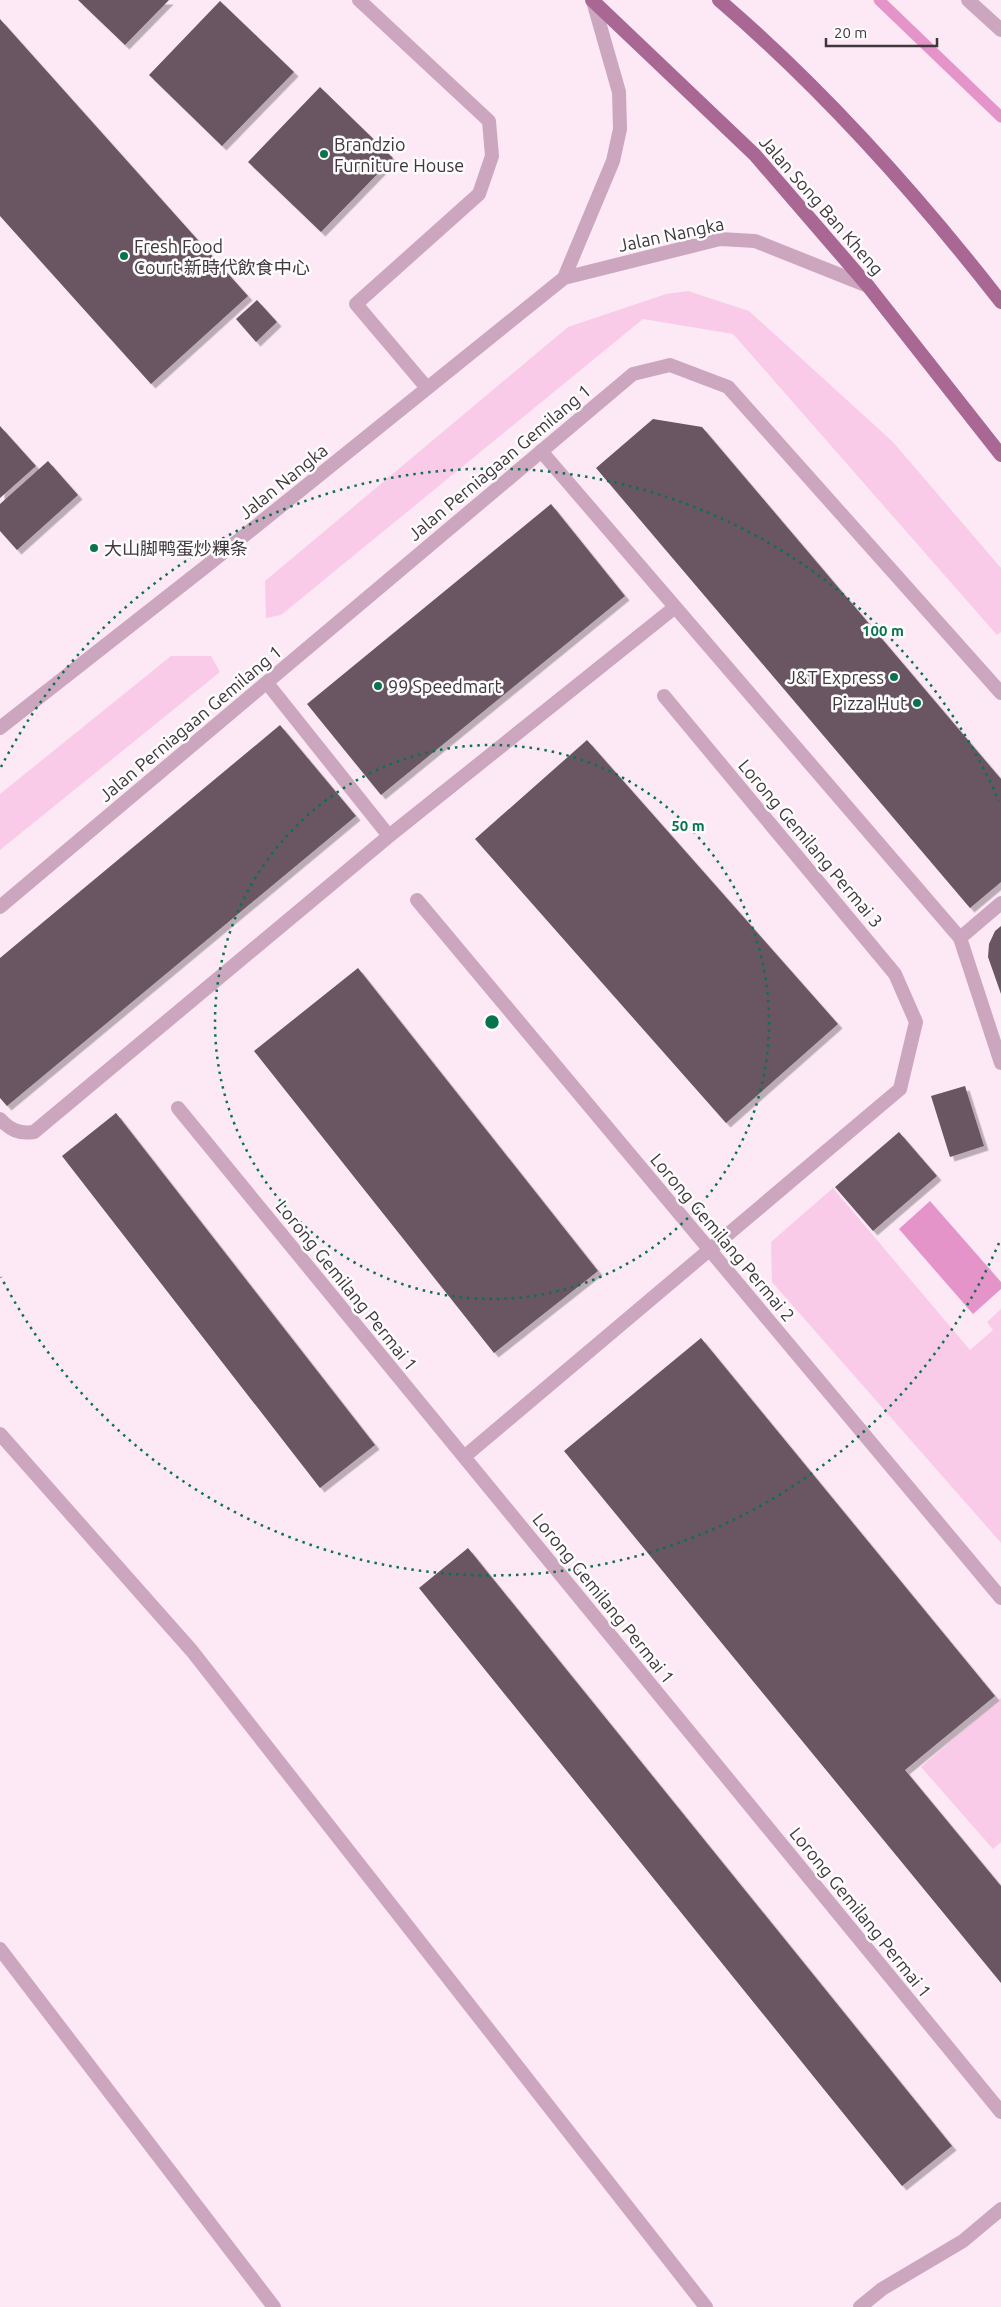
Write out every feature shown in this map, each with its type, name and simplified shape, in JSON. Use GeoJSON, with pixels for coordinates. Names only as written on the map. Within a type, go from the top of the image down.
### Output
{"type":"FeatureCollection","features":[{"type":"Feature","properties":{"kind":"main road","name":"Jalan Song Ban Kheng"},"geometry":{"type":"LineString","coordinates":[[593,0],[755,155],[868,286],[1001,455]]}},
{"type":"Feature","properties":{"kind":"main road"},"geometry":{"type":"LineString","coordinates":[[719,0],[749,26],[867,141],[1001,302]]}},
{"type":"Feature","properties":{"kind":"street"},"geometry":{"type":"LineString","coordinates":[[359,0],[490,121],[492,156],[479,194],[356,304],[427,388]]}},
{"type":"Feature","properties":{"kind":"street","name":"Jalan Nangka"},"geometry":{"type":"LineString","coordinates":[[564,278],[613,161],[620,129],[619,92],[593,0]]}},
{"type":"Feature","properties":{"kind":"street"},"geometry":{"type":"LineString","coordinates":[[968,0],[1001,30]]}},
{"type":"Feature","properties":{"kind":"street","name":"Jalan Nangka"},"geometry":{"type":"LineString","coordinates":[[0,728],[210,564],[564,278],[720,239],[755,241],[868,286]]}},
{"type":"Feature","properties":{"kind":"street","name":"Jalan Perniagaan Gemilang 1"},"geometry":{"type":"LineString","coordinates":[[0,907],[633,374],[670,366],[728,387],[1001,692]]}},
{"type":"Feature","properties":{"kind":"street"},"geometry":{"type":"LineString","coordinates":[[541,451],[674,608],[960,938],[1001,1063]]}},
{"type":"Feature","properties":{"kind":"street"},"geometry":{"type":"LineString","coordinates":[[0,1119],[8,1128],[22,1134],[34,1132],[389,836],[674,608]]}},
{"type":"Feature","properties":{"kind":"street"},"geometry":{"type":"LineString","coordinates":[[267,683],[389,836]]}},
{"type":"Feature","properties":{"kind":"street","name":"Lorong Gemilang Permai 3"},"geometry":{"type":"LineString","coordinates":[[664,696],[895,974],[916,1022],[900,1089],[710,1251]]}},
{"type":"Feature","properties":{"kind":"street","name":"Lorong Gemilang Permai 2"},"geometry":{"type":"LineString","coordinates":[[416,900],[1001,1598]]}},
{"type":"Feature","properties":{"kind":"street"},"geometry":{"type":"LineString","coordinates":[[960,938],[1001,903]]}},
{"type":"Feature","properties":{"kind":"street","name":"Lorong Gemilang Permai 1"},"geometry":{"type":"LineString","coordinates":[[178,1108],[1001,2112]]}},
{"type":"Feature","properties":{"kind":"street"},"geometry":{"type":"LineString","coordinates":[[464,1456],[710,1251]]}},
{"type":"Feature","properties":{"kind":"street"},"geometry":{"type":"LineString","coordinates":[[0,1434],[192,1651],[706,2307]]}},
{"type":"Feature","properties":{"kind":"street"},"geometry":{"type":"LineString","coordinates":[[0,1949],[274,2307]]}},
{"type":"Feature","properties":{"kind":"street"},"geometry":{"type":"LineString","coordinates":[[860,2307],[882,2289],[962,2241],[1001,2208]]}},
{"type":"Feature","properties":{"kind":"shaded area"},"geometry":{"type":"Polygon","coordinates":[[[688,291],[749,311],[893,442],[1001,568],[1001,632],[997,635],[733,334],[643,319],[281,615],[266,618],[265,581],[568,327],[666,294],[688,291]]]}},
{"type":"Feature","properties":{"kind":"shaded area"},"geometry":{"type":"Polygon","coordinates":[[[171,656],[211,656],[220,672],[0,850],[0,794],[171,656]]]}},
{"type":"Feature","properties":{"kind":"shaded area"},"geometry":{"type":"Polygon","coordinates":[[[833,1188],[970,1350],[993,1330],[987,1322],[1001,1309],[1001,1543],[772,1282],[771,1242],[833,1188]]]}},
{"type":"Feature","properties":{"kind":"shaded area"},"geometry":{"type":"Polygon","coordinates":[[[930,1201],[1001,1282],[1001,1289],[973,1314],[899,1229],[930,1201]]]}},
{"type":"Feature","properties":{"kind":"shaded area"},"geometry":{"type":"Polygon","coordinates":[[[1001,1698],[1001,1842],[993,1849],[921,1767],[1001,1698]]]}},
{"type":"Feature","properties":{"kind":"building"},"geometry":{"type":"Polygon","coordinates":[[[78,0],[169,0],[125,45],[78,0]]]}},
{"type":"Feature","properties":{"kind":"building"},"geometry":{"type":"Polygon","coordinates":[[[220,1],[294,72],[222,146],[149,75],[220,1]]]}},
{"type":"Feature","properties":{"kind":"building","name":"Fresh Food Court 新時代飲食中心"},"geometry":{"type":"Polygon","coordinates":[[[0,19],[248,296],[151,384],[0,216],[0,19]]]}},
{"type":"Feature","properties":{"kind":"building"},"geometry":{"type":"Polygon","coordinates":[[[320,87],[393,158],[321,232],[248,162],[320,87]]]}},
{"type":"Feature","properties":{"kind":"building"},"geometry":{"type":"Polygon","coordinates":[[[257,300],[277,322],[256,342],[236,319],[257,300]]]}},
{"type":"Feature","properties":{"kind":"building"},"geometry":{"type":"Polygon","coordinates":[[[653,419],[702,427],[1001,779],[1001,882],[970,908],[596,468],[653,419]]]}},
{"type":"Feature","properties":{"kind":"building"},"geometry":{"type":"Polygon","coordinates":[[[0,426],[36,466],[0,498],[0,426]]]}},
{"type":"Feature","properties":{"kind":"building"},"geometry":{"type":"Polygon","coordinates":[[[48,461],[78,495],[17,550],[0,531],[0,504],[48,461]]]}},
{"type":"Feature","properties":{"kind":"building"},"geometry":{"type":"Polygon","coordinates":[[[551,504],[625,596],[381,795],[307,704],[551,504]]]}},
{"type":"Feature","properties":{"kind":"building"},"geometry":{"type":"Polygon","coordinates":[[[280,725],[356,816],[7,1106],[0,1098],[0,958],[280,725]]]}},
{"type":"Feature","properties":{"kind":"building"},"geometry":{"type":"Polygon","coordinates":[[[587,740],[838,1024],[726,1123],[475,839],[587,740]]]}},
{"type":"Feature","properties":{"kind":"building"},"geometry":{"type":"Polygon","coordinates":[[[1001,926],[1001,994],[988,957],[989,944],[995,931],[1001,926]]]}},
{"type":"Feature","properties":{"kind":"building"},"geometry":{"type":"Polygon","coordinates":[[[358,968],[598,1271],[494,1353],[254,1051],[358,968]]]}},
{"type":"Feature","properties":{"kind":"building"},"geometry":{"type":"Polygon","coordinates":[[[965,1086],[984,1146],[950,1157],[931,1096],[965,1086]]]}},
{"type":"Feature","properties":{"kind":"building"},"geometry":{"type":"Polygon","coordinates":[[[116,1113],[375,1445],[320,1488],[62,1156],[116,1113]]]}},
{"type":"Feature","properties":{"kind":"building"},"geometry":{"type":"Polygon","coordinates":[[[899,1132],[937,1176],[873,1231],[835,1187],[899,1132]]]}},
{"type":"Feature","properties":{"kind":"building"},"geometry":{"type":"Polygon","coordinates":[[[701,1338],[995,1696],[905,1770],[1001,1886],[1001,1983],[564,1451],[701,1338]]]}},
{"type":"Feature","properties":{"kind":"building"},"geometry":{"type":"Polygon","coordinates":[[[468,1548],[952,2146],[902,2186],[419,1588],[468,1548]]]}},
{"type":"Feature","properties":{"kind":"waterway"},"geometry":{"type":"LineString","coordinates":[[879,0],[1001,117]]}},
{"type":"Feature","properties":{"kind":"place","name":"Brandzio Furniture House"},"geometry":{"type":"Point","coordinates":[324,154]}},
{"type":"Feature","properties":{"kind":"place","name":"Fresh Food Court 新時代飲食中心"},"geometry":{"type":"Point","coordinates":[124,256]}},
{"type":"Feature","properties":{"kind":"place","name":"大山脚鸭蛋炒粿条"},"geometry":{"type":"Point","coordinates":[94,548]}},
{"type":"Feature","properties":{"kind":"place","name":"J&T Express"},"geometry":{"type":"Point","coordinates":[894,677]}},
{"type":"Feature","properties":{"kind":"place","name":"99 Speedmart"},"geometry":{"type":"Point","coordinates":[378,686]}},
{"type":"Feature","properties":{"kind":"place","name":"Pizza Hut"},"geometry":{"type":"Point","coordinates":[917,703]}}]}
